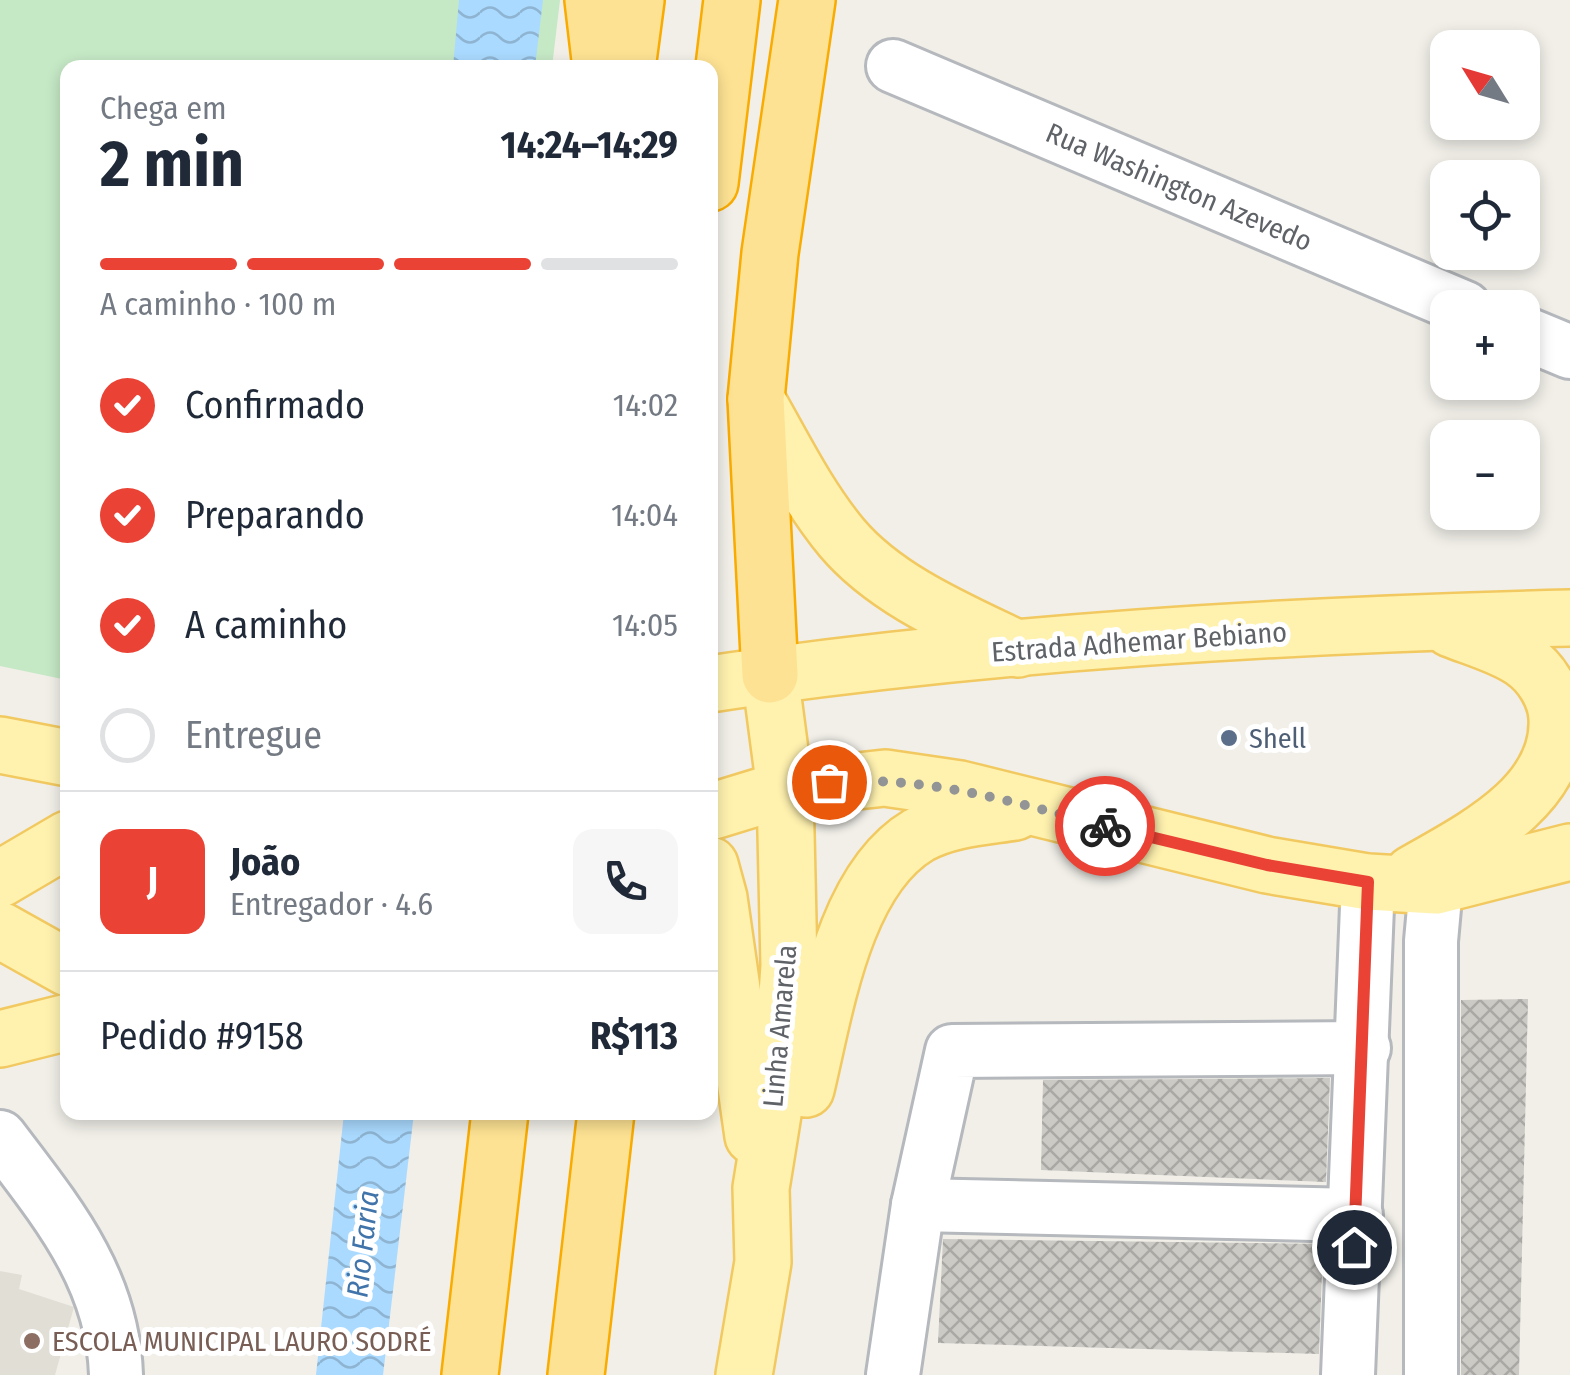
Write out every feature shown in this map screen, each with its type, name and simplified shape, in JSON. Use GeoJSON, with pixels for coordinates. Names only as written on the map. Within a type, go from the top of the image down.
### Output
{"type":"FeatureCollection","features":[{"type":"Feature","properties":{"kind":"highway"},"geometry":{"type":"LineString","coordinates":[[593,0],[599,60]]}},
{"type":"Feature","properties":{"kind":"highway"},"geometry":{"type":"LineString","coordinates":[[628,60],[636,0]]}},
{"type":"Feature","properties":{"kind":"highway"},"geometry":{"type":"LineString","coordinates":[[718,116],[732,0]]}},
{"type":"Feature","properties":{"kind":"highway"},"geometry":{"type":"LineString","coordinates":[[770,675],[756,399],[770,254],[808,0]]}},
{"type":"Feature","properties":{"kind":"highway"},"geometry":{"type":"LineString","coordinates":[[470,1375],[499,1120]]}},
{"type":"Feature","properties":{"kind":"highway"},"geometry":{"type":"LineString","coordinates":[[576,1375],[605,1120]]}},
{"type":"Feature","properties":{"kind":"main road"},"geometry":{"type":"LineString","coordinates":[[756,399],[810,495],[844,540],[876,570],[941,612],[1018,650]]}},
{"type":"Feature","properties":{"kind":"main road","name":"Estrada Adhemar Bebiano"},"geometry":{"type":"LineString","coordinates":[[718,683],[1018,650],[1435,622],[1570,618]]}},
{"type":"Feature","properties":{"kind":"main road"},"geometry":{"type":"LineString","coordinates":[[1400,884],[1486,831],[1551,764],[1558,738],[1556,706],[1539,673],[1520,658],[1435,622]]}},
{"type":"Feature","properties":{"kind":"main road","name":"Linha Amarela"},"geometry":{"type":"LineString","coordinates":[[744,1375],[763,1262],[761,1188],[783,1052],[788,984],[785,789],[770,675]]}},
{"type":"Feature","properties":{"kind":"main road"},"geometry":{"type":"LineString","coordinates":[[0,745],[60,756]]}},
{"type":"Feature","properties":{"kind":"main road"},"geometry":{"type":"LineString","coordinates":[[718,810],[785,789],[886,778],[1037,808],[1234,858],[1400,884],[1570,852]]}},
{"type":"Feature","properties":{"kind":"main road"},"geometry":{"type":"LineString","coordinates":[[763,1262],[852,917],[886,867],[916,837],[946,823],[1037,808]]}},
{"type":"Feature","properties":{"kind":"main road"},"geometry":{"type":"LineString","coordinates":[[0,879],[60,844]]}},
{"type":"Feature","properties":{"kind":"main road"},"geometry":{"type":"LineString","coordinates":[[718,894],[761,1188]]}},
{"type":"Feature","properties":{"kind":"main road"},"geometry":{"type":"LineString","coordinates":[[0,930],[60,964]]}},
{"type":"Feature","properties":{"kind":"main road"},"geometry":{"type":"LineString","coordinates":[[0,1039],[60,1024]]}},
{"type":"Feature","properties":{"kind":"street","name":"Rua Washington Azevedo"},"geometry":{"type":"LineString","coordinates":[[894,66],[1430,293]]}},
{"type":"Feature","properties":{"kind":"street"},"geometry":{"type":"LineString","coordinates":[[1540,340],[1570,352]]}},
{"type":"Feature","properties":{"kind":"street"},"geometry":{"type":"LineString","coordinates":[[1348,1375],[1364,1048],[1400,884]]}},
{"type":"Feature","properties":{"kind":"street"},"geometry":{"type":"LineString","coordinates":[[1400,884],[1430,940],[1431,1375]]}},
{"type":"Feature","properties":{"kind":"street"},"geometry":{"type":"LineString","coordinates":[[893,1375],[918,1205],[952,1051],[1364,1048]]}},
{"type":"Feature","properties":{"kind":"street"},"geometry":{"type":"LineString","coordinates":[[0,1137],[86,1256],[106,1304],[116,1375]]}},
{"type":"Feature","properties":{"kind":"street"},"geometry":{"type":"LineString","coordinates":[[918,1205],[1356,1215]]}},
{"type":"Feature","properties":{"kind":"shaded area","name":"ESCOLA MUNICIPAL LAURO SODRÉ"},"geometry":{"type":"Polygon","coordinates":[[[0,1271],[22,1275],[19,1289],[74,1307],[55,1375],[0,1375],[0,1271]]]}},
{"type":"Feature","properties":{"kind":"green space"},"geometry":{"type":"Polygon","coordinates":[[[0,0],[560,0],[553,60],[60,60],[60,679],[0,666],[0,0]]]}},
{"type":"Feature","properties":{"kind":"water"},"geometry":{"type":"Polygon","coordinates":[[[459,0],[543,0],[536,60],[454,60],[459,0]]]}},
{"type":"Feature","properties":{"kind":"water","name":"Rio Faria"},"geometry":{"type":"Polygon","coordinates":[[[343,1120],[413,1120],[383,1375],[316,1375],[343,1120]]]}},
{"type":"Feature","properties":{"kind":"building"},"geometry":{"type":"Polygon","coordinates":[[[1528,999],[1519,1375],[1461,1375],[1461,1000],[1528,999]]]}},
{"type":"Feature","properties":{"kind":"building"},"geometry":{"type":"Polygon","coordinates":[[[1330,1078],[1326,1182],[1041,1170],[1043,1080],[1330,1078]]]}},
{"type":"Feature","properties":{"kind":"building"},"geometry":{"type":"Polygon","coordinates":[[[943,1239],[1323,1244],[1319,1354],[938,1343],[943,1239]]]}},
{"type":"Feature","properties":{"kind":"way so far"},"geometry":{"type":"LineString","coordinates":[[829,782],[886,778],[918,782],[1105,826]]}},
{"type":"Feature","properties":{"kind":"place","name":"Shell"},"geometry":{"type":"Point","coordinates":[1229,738]}},
{"type":"Feature","properties":{"kind":"place","name":"ESCOLA MUNICIPAL LAURO SODRÉ"},"geometry":{"type":"Point","coordinates":[32,1341]}},
{"type":"Feature","properties":{"kind":"route"},"geometry":{"type":"LineString","coordinates":[[1105,826],[1267,865],[1368,882],[1369,936],[1354,1247]]}}]}
